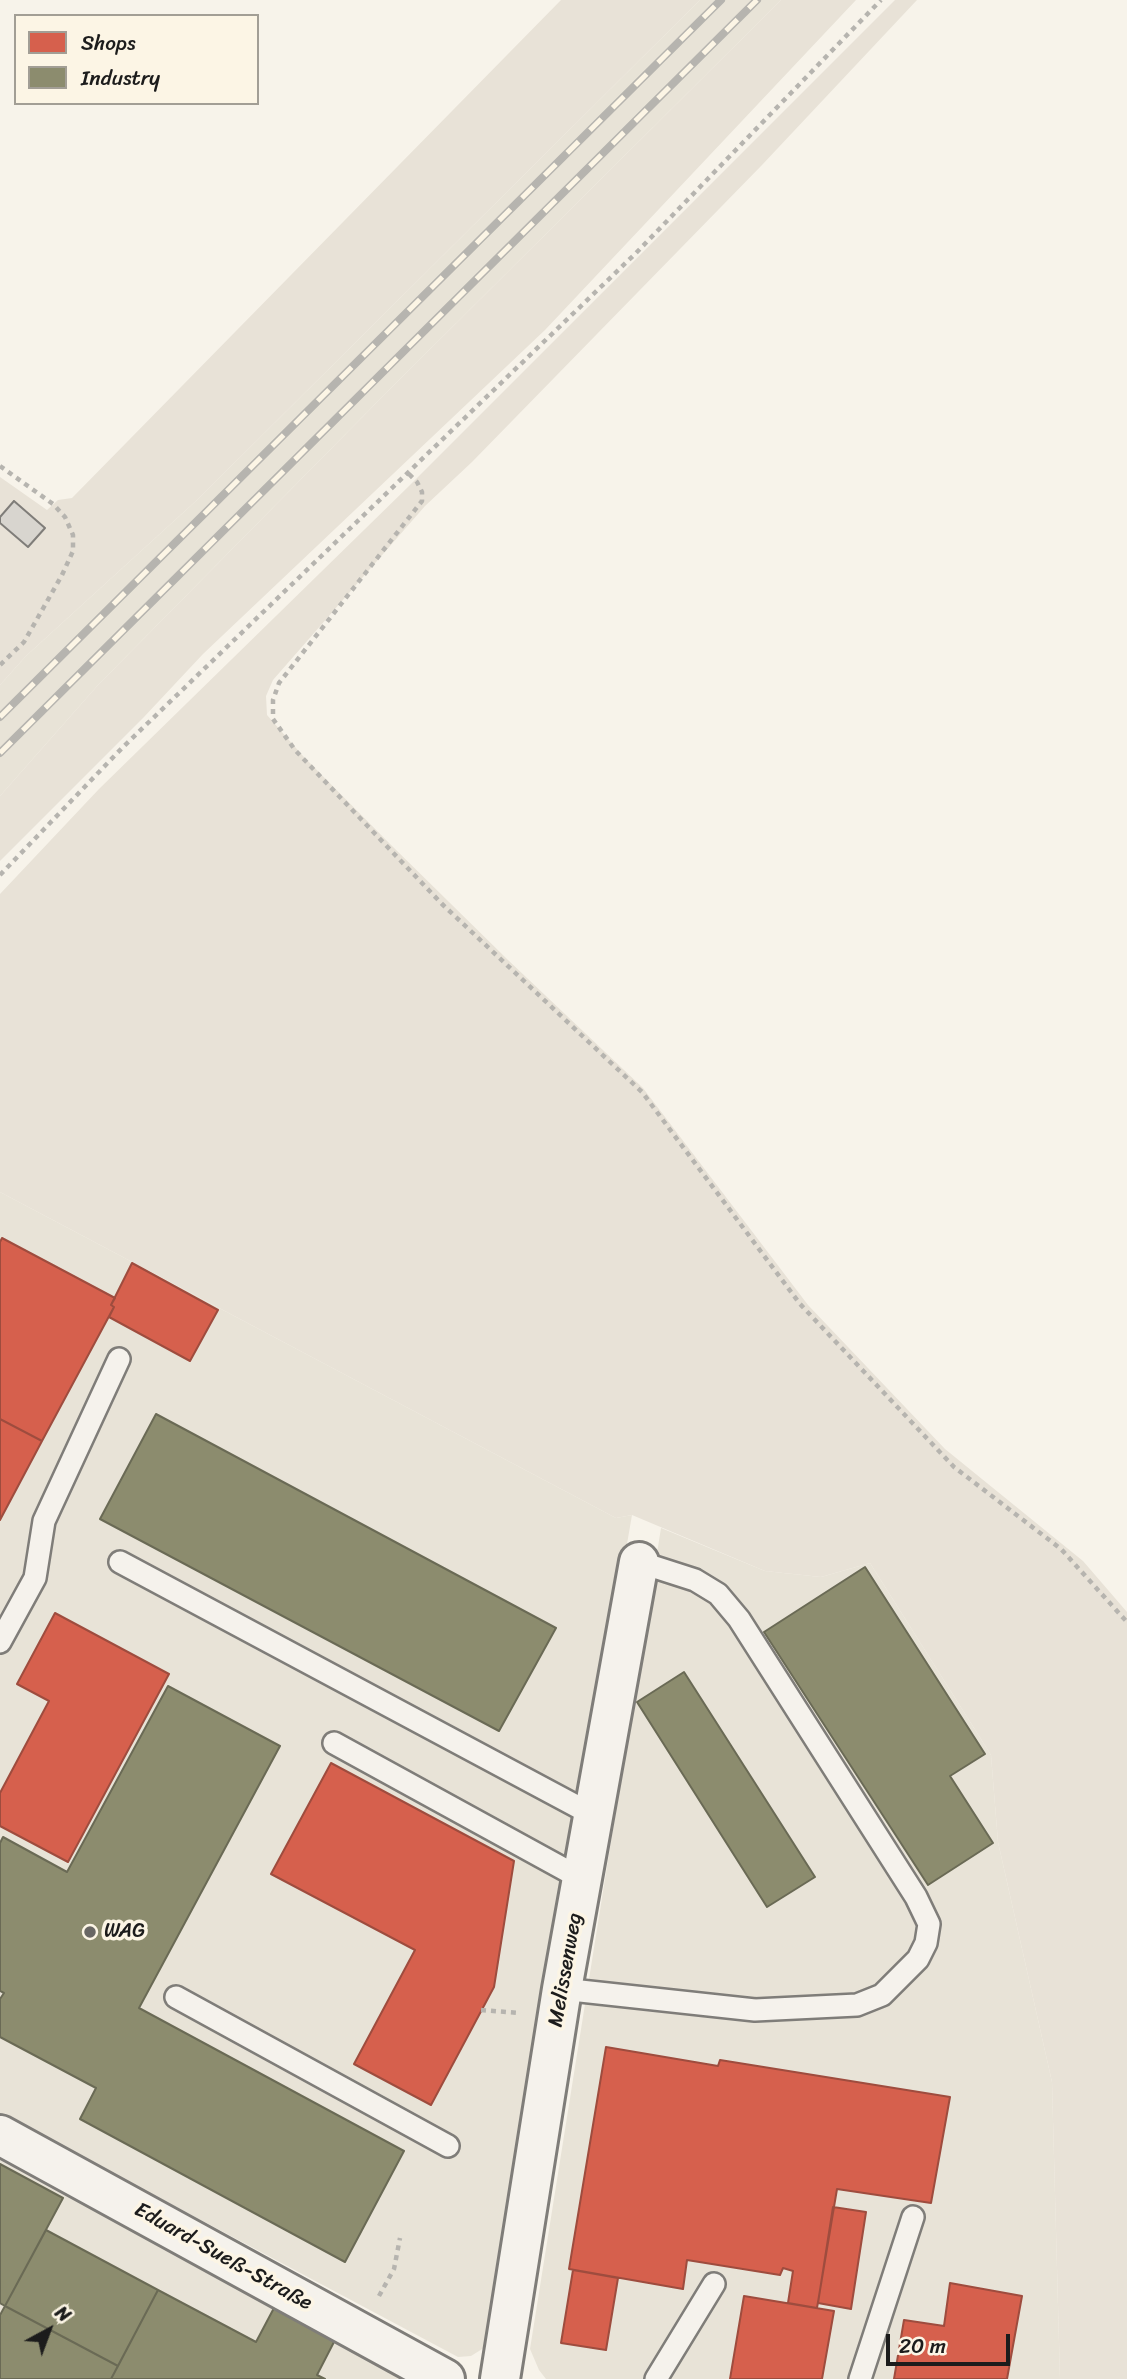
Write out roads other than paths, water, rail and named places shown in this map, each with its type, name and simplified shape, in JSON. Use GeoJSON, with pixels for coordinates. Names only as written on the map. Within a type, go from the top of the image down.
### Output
{"type":"FeatureCollection","features":[{"type":"Feature","properties":{"kind":"street","name":"Melissenweg"},"geometry":{"type":"LineString","coordinates":[[500,2379],[562,1989],[639,1562]]}},
{"type":"Feature","properties":{"kind":"street","name":"Eduard-Sueß-Straße"},"geometry":{"type":"LineString","coordinates":[[0,2135],[445,2379]]}},
{"type":"Feature","properties":{"kind":"lane"},"geometry":{"type":"LineString","coordinates":[[0,1642],[35,1578],[44,1521],[119,1359]]}},
{"type":"Feature","properties":{"kind":"lane"},"geometry":{"type":"LineString","coordinates":[[120,1562],[593,1815]]}},
{"type":"Feature","properties":{"kind":"lane"},"geometry":{"type":"LineString","coordinates":[[562,1989],[755,2010],[857,2005],[882,1995],[918,1959],[926,1942],[929,1924],[916,1897],[739,1619],[718,1594],[706,1587],[655,1565],[639,1562]]}},
{"type":"Feature","properties":{"kind":"lane"},"geometry":{"type":"LineString","coordinates":[[334,1743],[582,1879]]}},
{"type":"Feature","properties":{"kind":"lane"},"geometry":{"type":"LineString","coordinates":[[176,1997],[448,2146]]}},
{"type":"Feature","properties":{"kind":"lane"},"geometry":{"type":"LineString","coordinates":[[860,2379],[913,2217]]}},
{"type":"Feature","properties":{"kind":"lane"},"geometry":{"type":"LineString","coordinates":[[656,2379],[714,2284]]}},
{"type":"Feature","properties":{"kind":"railway"},"geometry":{"type":"LineString","coordinates":[[0,717],[721,0]]}},
{"type":"Feature","properties":{"kind":"railway"},"geometry":{"type":"LineString","coordinates":[[0,753],[757,0]]}},
{"type":"Feature","properties":{"kind":"place","name":"WAG"},"geometry":{"type":"Point","coordinates":[90,1932]}}]}
